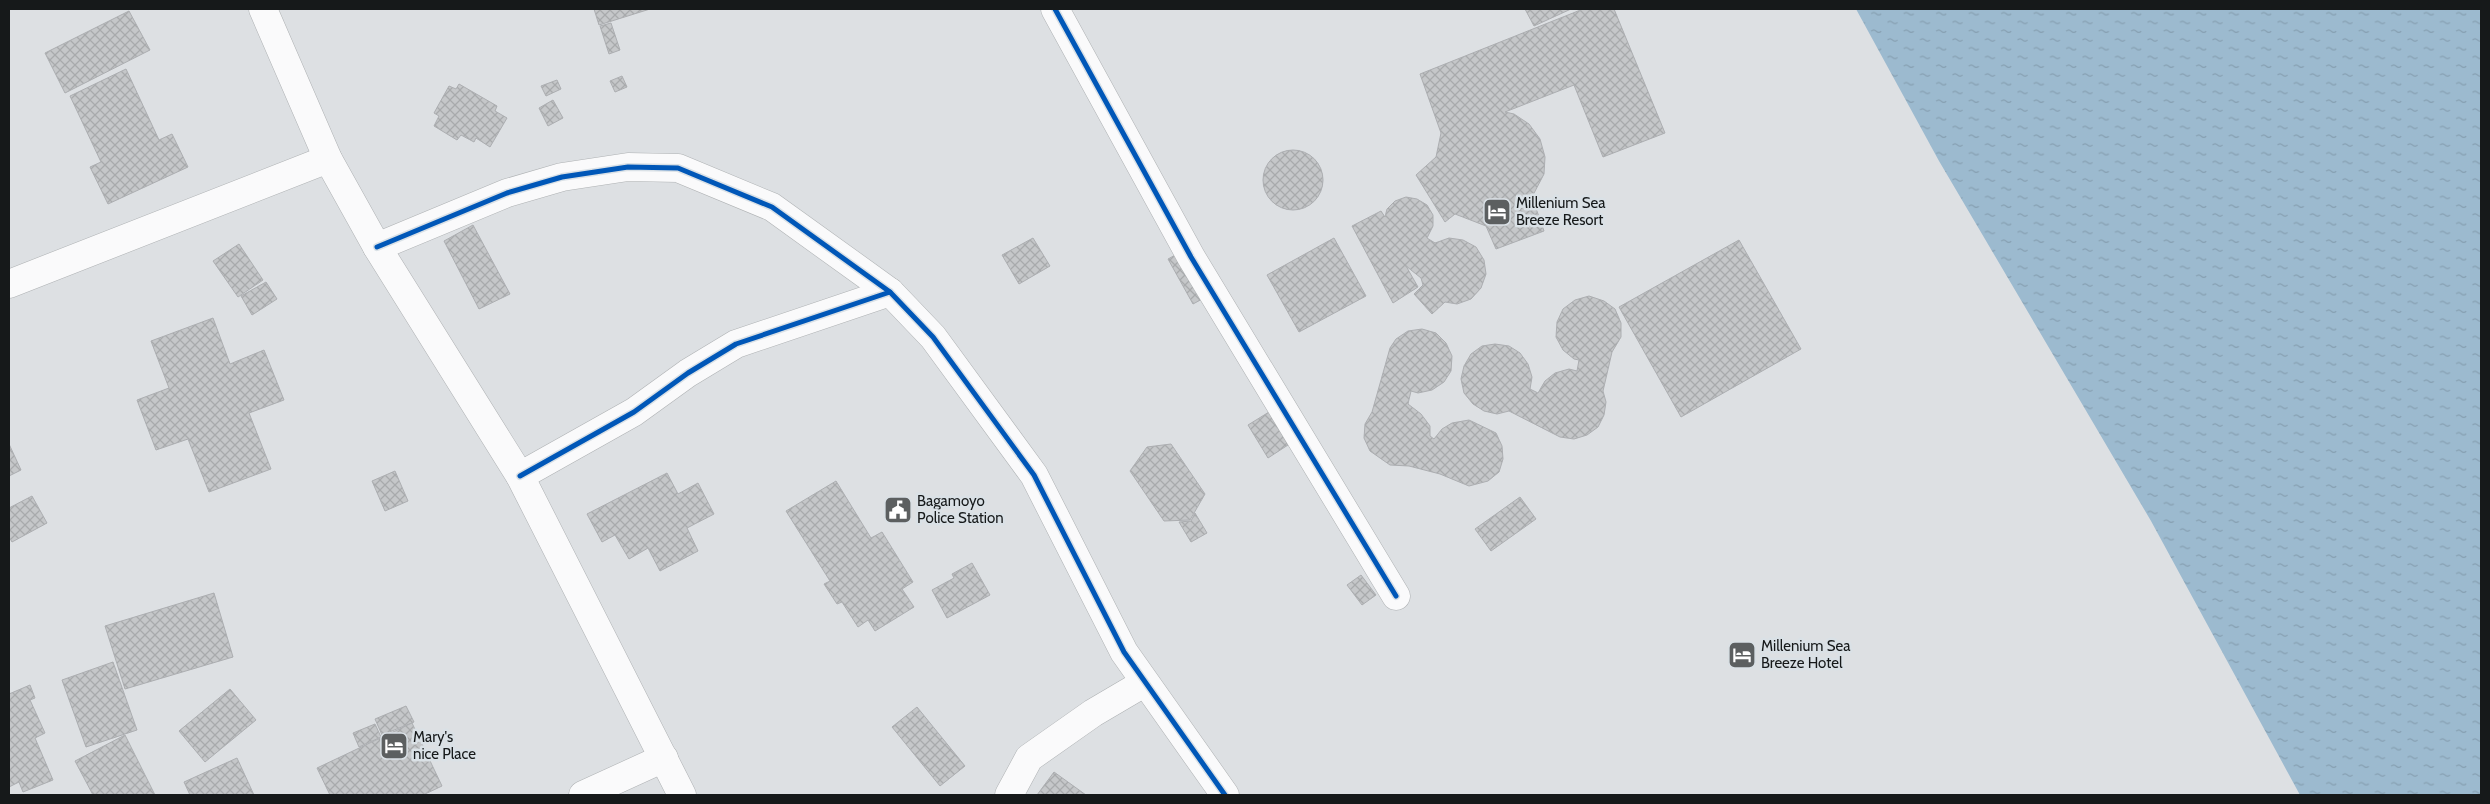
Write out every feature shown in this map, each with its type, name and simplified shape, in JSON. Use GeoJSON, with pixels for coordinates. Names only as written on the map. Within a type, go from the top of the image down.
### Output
{"type":"FeatureCollection","features":[{"type":"Feature","properties":{"kind":"street"},"geometry":{"type":"LineString","coordinates":[[263,9],[328,159],[377,248],[520,476],[682,795]]}},
{"type":"Feature","properties":{"kind":"street"},"geometry":{"type":"LineString","coordinates":[[1055,9],[1191,257],[1396,596]]}},
{"type":"Feature","properties":{"kind":"street"},"geometry":{"type":"LineString","coordinates":[[9,284],[328,159]]}},
{"type":"Feature","properties":{"kind":"street"},"geometry":{"type":"LineString","coordinates":[[377,248],[507,193],[562,177],[628,167],[678,168],[772,207],[890,292],[933,337],[1034,475],[1124,652],[1144,683],[1225,795]]}},
{"type":"Feature","properties":{"kind":"street"},"geometry":{"type":"LineString","coordinates":[[520,476],[634,412],[688,373],[736,344],[890,292]]}},
{"type":"Feature","properties":{"kind":"street"},"geometry":{"type":"LineString","coordinates":[[1009,795],[1029,758],[1093,714],[1144,683]]}},
{"type":"Feature","properties":{"kind":"street"},"geometry":{"type":"LineString","coordinates":[[583,795],[664,758]]}},
{"type":"Feature","properties":{"kind":"water"},"geometry":{"type":"Polygon","coordinates":[[[1856,9],[2481,9],[2481,795],[2300,795],[2151,521],[1939,161],[1856,9]]]}},
{"type":"Feature","properties":{"kind":"building"},"geometry":{"type":"Polygon","coordinates":[[[594,9],[650,9],[599,25],[594,9]]]}},
{"type":"Feature","properties":{"kind":"building"},"geometry":{"type":"Polygon","coordinates":[[[1525,9],[1571,9],[1534,26],[1525,9]]]}},
{"type":"Feature","properties":{"kind":"building"},"geometry":{"type":"Polygon","coordinates":[[[1583,9],[1614,9],[1665,133],[1603,157],[1574,85],[1505,112],[1514,114],[1529,124],[1540,139],[1545,157],[1544,174],[1532,197],[1544,231],[1496,249],[1486,226],[1455,214],[1445,222],[1416,175],[1436,157],[1441,133],[1420,74],[1583,9]]]}},
{"type":"Feature","properties":{"kind":"building"},"geometry":{"type":"Polygon","coordinates":[[[129,11],[150,50],[65,93],[45,53],[129,11]]]}},
{"type":"Feature","properties":{"kind":"building"},"geometry":{"type":"Polygon","coordinates":[[[611,23],[620,50],[609,54],[600,26],[611,23]]]}},
{"type":"Feature","properties":{"kind":"building"},"geometry":{"type":"Polygon","coordinates":[[[126,69],[159,140],[172,134],[188,167],[108,204],[90,167],[101,162],[70,96],[126,69]]]}},
{"type":"Feature","properties":{"kind":"building"},"geometry":{"type":"Polygon","coordinates":[[[622,76],[627,87],[615,92],[610,81],[622,76]]]}},
{"type":"Feature","properties":{"kind":"building"},"geometry":{"type":"Polygon","coordinates":[[[557,80],[561,89],[546,96],[541,86],[557,80]]]}},
{"type":"Feature","properties":{"kind":"building"},"geometry":{"type":"Polygon","coordinates":[[[459,84],[497,106],[495,111],[507,118],[490,147],[476,138],[474,142],[461,135],[457,140],[434,126],[439,116],[434,113],[449,86],[456,89],[459,84]]]}},
{"type":"Feature","properties":{"kind":"building"},"geometry":{"type":"Polygon","coordinates":[[[553,100],[563,118],[548,126],[539,108],[553,100]]]}},
{"type":"Feature","properties":{"kind":"building"},"geometry":{"type":"Polygon","coordinates":[[[1287,150],[1299,150],[1310,155],[1318,163],[1323,174],[1321,192],[1310,205],[1299,210],[1287,210],[1276,205],[1268,197],[1263,186],[1263,174],[1268,163],[1276,155],[1287,150]]]}},
{"type":"Feature","properties":{"kind":"building"},"geometry":{"type":"Polygon","coordinates":[[[1406,197],[1417,199],[1427,205],[1433,215],[1433,226],[1427,238],[1435,243],[1449,238],[1463,240],[1476,247],[1484,260],[1486,274],[1481,288],[1471,299],[1457,304],[1445,302],[1432,314],[1414,294],[1423,285],[1421,278],[1406,266],[1418,287],[1393,303],[1352,226],[1381,211],[1385,217],[1387,209],[1395,201],[1406,197]]]}},
{"type":"Feature","properties":{"kind":"building"},"geometry":{"type":"Polygon","coordinates":[[[473,225],[510,294],[479,309],[444,241],[473,225]]]}},
{"type":"Feature","properties":{"kind":"building"},"geometry":{"type":"Polygon","coordinates":[[[1033,238],[1050,266],[1019,284],[1002,255],[1033,238]]]}},
{"type":"Feature","properties":{"kind":"building"},"geometry":{"type":"Polygon","coordinates":[[[1334,238],[1366,296],[1299,332],[1267,275],[1334,238]]]}},
{"type":"Feature","properties":{"kind":"building"},"geometry":{"type":"Polygon","coordinates":[[[1739,240],[1801,349],[1681,417],[1619,307],[1739,240]]]}},
{"type":"Feature","properties":{"kind":"building"},"geometry":{"type":"Polygon","coordinates":[[[239,244],[263,280],[238,297],[213,261],[239,244]]]}},
{"type":"Feature","properties":{"kind":"building"},"geometry":{"type":"Polygon","coordinates":[[[1179,253],[1204,298],[1193,304],[1168,259],[1179,253]]]}},
{"type":"Feature","properties":{"kind":"building"},"geometry":{"type":"Polygon","coordinates":[[[266,282],[277,299],[252,315],[241,296],[266,282]]]}},
{"type":"Feature","properties":{"kind":"building"},"geometry":{"type":"Polygon","coordinates":[[[1589,296],[1604,301],[1615,309],[1621,323],[1621,337],[1612,352],[1603,391],[1606,402],[1604,415],[1598,427],[1587,435],[1574,439],[1560,437],[1509,411],[1497,414],[1484,411],[1473,404],[1464,393],[1461,379],[1464,366],[1471,354],[1482,346],[1495,344],[1509,346],[1520,353],[1528,364],[1532,377],[1530,389],[1538,393],[1545,381],[1555,373],[1569,369],[1577,371],[1579,360],[1574,359],[1563,350],[1556,337],[1557,322],[1563,309],[1575,300],[1589,296]]]}},
{"type":"Feature","properties":{"kind":"building"},"geometry":{"type":"Polygon","coordinates":[[[213,318],[230,364],[264,350],[284,400],[249,413],[271,469],[209,492],[188,439],[156,450],[137,400],[169,388],[151,341],[213,318]]]}},
{"type":"Feature","properties":{"kind":"building"},"geometry":{"type":"Polygon","coordinates":[[[1422,329],[1436,333],[1446,343],[1452,356],[1451,371],[1444,382],[1432,390],[1418,393],[1411,391],[1408,404],[1421,414],[1430,426],[1430,436],[1434,439],[1442,429],[1452,423],[1469,420],[1496,433],[1502,446],[1503,459],[1499,472],[1488,481],[1469,486],[1440,474],[1409,466],[1390,465],[1370,451],[1364,438],[1365,424],[1372,412],[1390,348],[1396,339],[1408,331],[1422,329]]]}},
{"type":"Feature","properties":{"kind":"building"},"geometry":{"type":"Polygon","coordinates":[[[1269,412],[1288,445],[1268,458],[1248,425],[1269,412]]]}},
{"type":"Feature","properties":{"kind":"building"},"geometry":{"type":"Polygon","coordinates":[[[9,444],[21,470],[9,476],[9,444]]]}},
{"type":"Feature","properties":{"kind":"building"},"geometry":{"type":"Polygon","coordinates":[[[1171,444],[1205,494],[1190,520],[1164,521],[1130,471],[1147,447],[1171,444]]]}},
{"type":"Feature","properties":{"kind":"building"},"geometry":{"type":"Polygon","coordinates":[[[395,471],[408,501],[385,511],[372,481],[395,471]]]}},
{"type":"Feature","properties":{"kind":"building"},"geometry":{"type":"Polygon","coordinates":[[[667,473],[678,494],[698,483],[714,514],[687,528],[698,551],[660,571],[648,548],[629,559],[615,535],[602,542],[587,514],[667,473]]]}},
{"type":"Feature","properties":{"kind":"building"},"geometry":{"type":"Polygon","coordinates":[[[836,481],[871,538],[882,532],[913,582],[902,589],[914,607],[875,631],[868,620],[858,627],[842,602],[837,604],[824,584],[830,581],[786,511],[836,481]]]}},
{"type":"Feature","properties":{"kind":"building"},"geometry":{"type":"Polygon","coordinates":[[[32,496],[47,523],[12,542],[9,537],[9,508],[32,496]]]}},
{"type":"Feature","properties":{"kind":"building"},"geometry":{"type":"Polygon","coordinates":[[[1520,497],[1536,519],[1491,551],[1475,529],[1520,497]]]}},
{"type":"Feature","properties":{"kind":"building"},"geometry":{"type":"Polygon","coordinates":[[[1195,513],[1207,533],[1191,542],[1179,522],[1191,521],[1195,513]]]}},
{"type":"Feature","properties":{"kind":"building"},"geometry":{"type":"Polygon","coordinates":[[[972,563],[990,595],[947,618],[932,590],[954,578],[952,574],[972,563]]]}},
{"type":"Feature","properties":{"kind":"building"},"geometry":{"type":"Polygon","coordinates":[[[1361,575],[1376,595],[1362,605],[1347,585],[1361,575]]]}},
{"type":"Feature","properties":{"kind":"building"},"geometry":{"type":"Polygon","coordinates":[[[214,593],[233,657],[125,689],[105,626],[214,593]]]}},
{"type":"Feature","properties":{"kind":"building"},"geometry":{"type":"Polygon","coordinates":[[[113,662],[137,730],[86,747],[62,680],[113,662]]]}},
{"type":"Feature","properties":{"kind":"building"},"geometry":{"type":"Polygon","coordinates":[[[30,685],[35,698],[30,700],[45,733],[35,738],[53,780],[23,792],[19,782],[9,787],[9,694],[30,685]]]}},
{"type":"Feature","properties":{"kind":"building"},"geometry":{"type":"Polygon","coordinates":[[[230,689],[256,720],[205,762],[179,731],[230,689]]]}},
{"type":"Feature","properties":{"kind":"building"},"geometry":{"type":"Polygon","coordinates":[[[406,706],[414,722],[382,735],[375,719],[406,706]]]}},
{"type":"Feature","properties":{"kind":"building"},"geometry":{"type":"Polygon","coordinates":[[[917,707],[965,766],[940,786],[892,727],[917,707]]]}},
{"type":"Feature","properties":{"kind":"building","name":"Mary's nice Place"},"geometry":{"type":"Polygon","coordinates":[[[412,723],[442,786],[423,795],[330,795],[317,768],[412,723]]]}},
{"type":"Feature","properties":{"kind":"building"},"geometry":{"type":"Polygon","coordinates":[[[375,724],[381,737],[359,747],[353,733],[375,724]]]}},
{"type":"Feature","properties":{"kind":"building"},"geometry":{"type":"Polygon","coordinates":[[[125,735],[155,795],[93,795],[75,761],[125,735]]]}},
{"type":"Feature","properties":{"kind":"building"},"geometry":{"type":"Polygon","coordinates":[[[237,758],[254,795],[190,795],[184,782],[237,758]]]}},
{"type":"Feature","properties":{"kind":"building"},"geometry":{"type":"Polygon","coordinates":[[[1054,772],[1086,795],[1037,795],[1054,772]]]}},
{"type":"Feature","properties":{"kind":"cycle path"},"geometry":{"type":"LineString","coordinates":[[1055,9],[1191,257],[1396,596]]}},
{"type":"Feature","properties":{"kind":"cycle path"},"geometry":{"type":"LineString","coordinates":[[377,247],[507,193],[562,177],[628,167],[678,168],[772,207],[890,292],[933,337],[1034,475],[1124,652],[1225,795]]}},
{"type":"Feature","properties":{"kind":"cycle path"},"geometry":{"type":"LineString","coordinates":[[520,476],[634,412],[688,373],[736,344],[890,292]]}},
{"type":"Feature","properties":{"kind":"place","name":"Millenium Sea Breeze Resort"},"geometry":{"type":"Point","coordinates":[1497,212]}},
{"type":"Feature","properties":{"kind":"place","name":"Bagamoyo Police Station"},"geometry":{"type":"Point","coordinates":[898,510]}},
{"type":"Feature","properties":{"kind":"place","name":"Millenium Sea Breeze Hotel"},"geometry":{"type":"Point","coordinates":[1742,655]}},
{"type":"Feature","properties":{"kind":"place","name":"Mary's nice Place"},"geometry":{"type":"Point","coordinates":[394,746]}}]}
